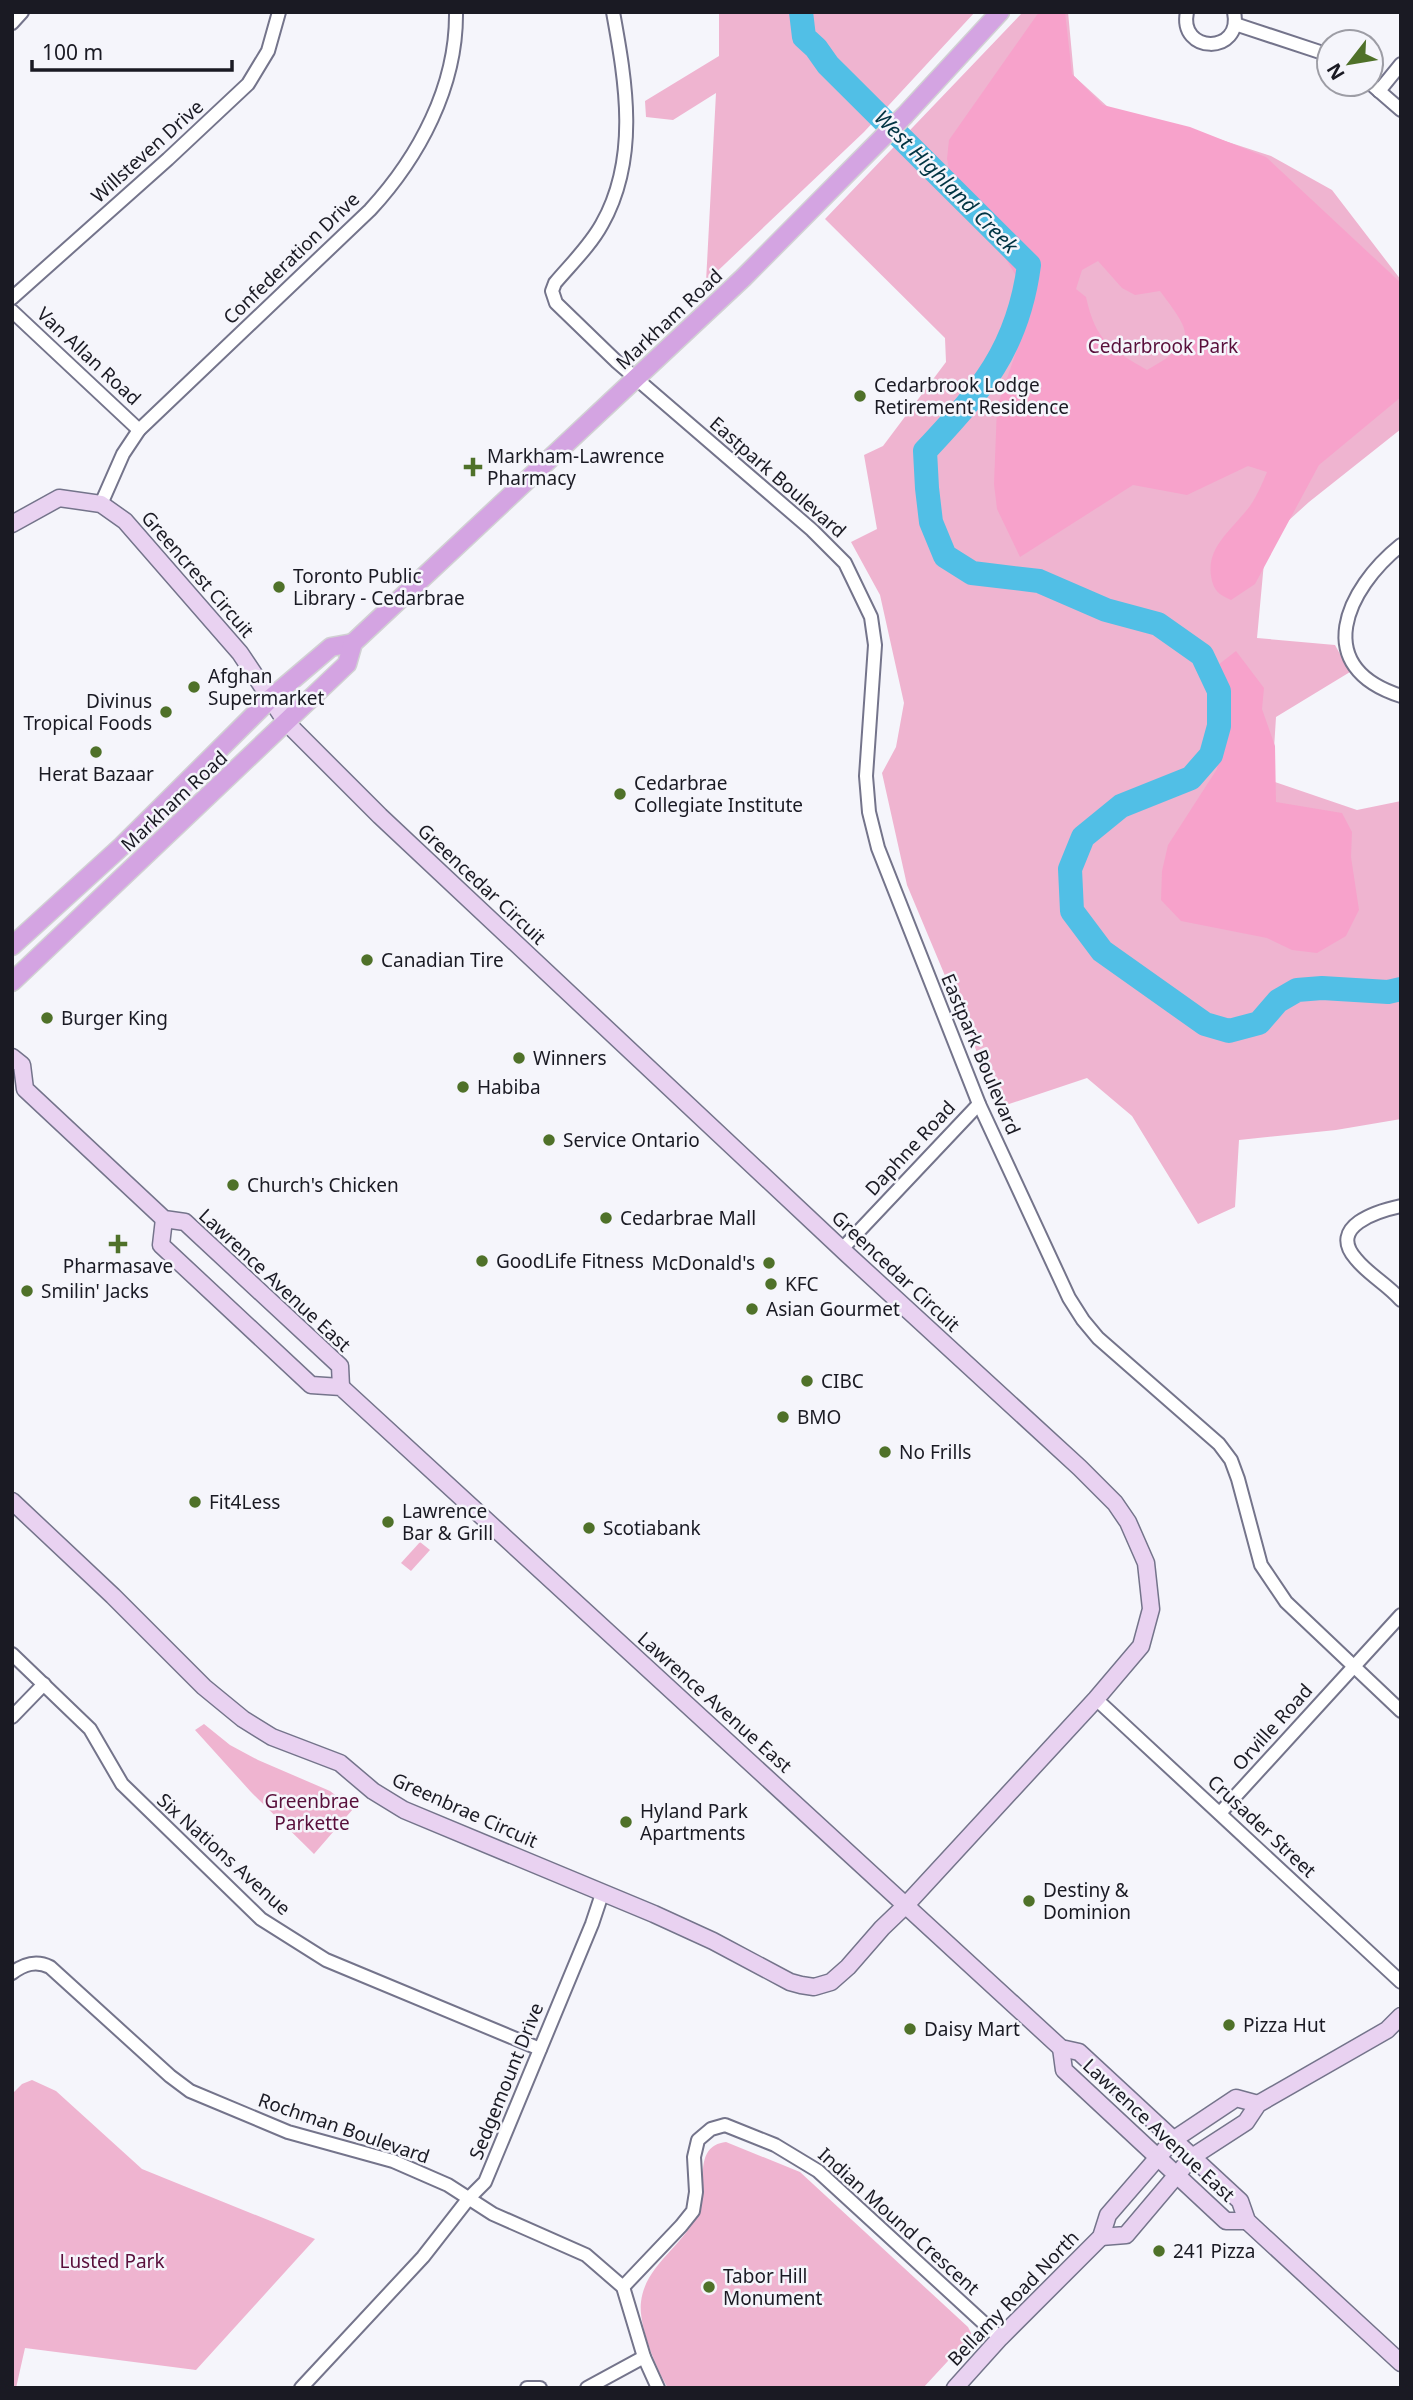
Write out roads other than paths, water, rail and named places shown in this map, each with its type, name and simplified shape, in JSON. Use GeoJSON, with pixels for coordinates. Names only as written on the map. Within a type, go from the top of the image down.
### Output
{"type":"FeatureCollection","features":[{"type":"Feature","properties":{"kind":"main road","name":"Markham Road"},"geometry":{"type":"LineString","coordinates":[[12,982],[347,664],[353,643],[743,278],[905,115],[1000,12]]}},
{"type":"Feature","properties":{"kind":"main road","name":"Markham Road"},"geometry":{"type":"LineString","coordinates":[[12,946],[122,846],[271,698],[331,647],[353,643]]}},
{"type":"Feature","properties":{"kind":"street"},"geometry":{"type":"LineString","coordinates":[[12,23],[22,12]]}},
{"type":"Feature","properties":{"kind":"street","name":"Willsteven Drive"},"geometry":{"type":"LineString","coordinates":[[12,298],[248,84],[268,51],[279,12]]}},
{"type":"Feature","properties":{"kind":"street","name":"Confederation Drive"},"geometry":{"type":"LineString","coordinates":[[100,504],[123,454],[139,430],[370,210],[396,181],[425,132],[446,81],[457,12]]}},
{"type":"Feature","properties":{"kind":"street","name":"Eastpark Boulevard"},"geometry":{"type":"LineString","coordinates":[[613,12],[628,117],[624,166],[602,225],[552,291],[556,303],[636,378],[831,547],[845,563],[871,617],[875,645],[866,776],[869,812],[878,848],[979,1104],[1069,1298],[1098,1338],[1219,1444],[1231,1460],[1261,1565],[1272,1584],[1286,1602],[1401,1711]]}},
{"type":"Feature","properties":{"kind":"street"},"geometry":{"type":"LineString","coordinates":[[1187,12],[1186,24],[1189,33],[1202,43],[1211,45],[1227,39],[1235,18],[1315,49]]}},
{"type":"Feature","properties":{"kind":"street"},"geometry":{"type":"LineString","coordinates":[[1385,78],[1401,64]]}},
{"type":"Feature","properties":{"kind":"street"},"geometry":{"type":"LineString","coordinates":[[1385,96],[1401,110]]}},
{"type":"Feature","properties":{"kind":"street","name":"Van Allan Road"},"geometry":{"type":"LineString","coordinates":[[12,311],[139,430]]}},
{"type":"Feature","properties":{"kind":"street","name":"Greencrest Circuit"},"geometry":{"type":"LineString","coordinates":[[12,524],[59,498],[100,504],[125,521],[240,653],[286,722]]}},
{"type":"Feature","properties":{"kind":"street"},"geometry":{"type":"LineString","coordinates":[[1401,545],[1357,592],[1346,617],[1345,642],[1354,663],[1367,679],[1385,691],[1401,696]]}},
{"type":"Feature","properties":{"kind":"street","name":"Greencedar Circuit"},"geometry":{"type":"LineString","coordinates":[[286,722],[456,890],[1080,1468],[1115,1503],[1128,1522],[1146,1563],[1151,1609],[1141,1646],[1096,1699],[906,1905]]}},
{"type":"Feature","properties":{"kind":"street","name":"Lawrence Avenue East"},"geometry":{"type":"LineString","coordinates":[[12,1057],[22,1065],[19,1090],[164,1219],[185,1222],[340,1366],[341,1387],[1061,2048],[1079,2052],[1240,2201],[1247,2221],[1401,2363]]}},
{"type":"Feature","properties":{"kind":"street","name":"Daphne Road"},"geometry":{"type":"LineString","coordinates":[[842,1250],[979,1104]]}},
{"type":"Feature","properties":{"kind":"street"},"geometry":{"type":"LineString","coordinates":[[1401,1206],[1360,1219],[1353,1227],[1348,1240],[1353,1256],[1368,1272],[1390,1287],[1401,1300]]}},
{"type":"Feature","properties":{"kind":"street"},"geometry":{"type":"LineString","coordinates":[[164,1219],[161,1245],[257,1337],[311,1385],[341,1387]]}},
{"type":"Feature","properties":{"kind":"street","name":"Greenbrae Circuit"},"geometry":{"type":"LineString","coordinates":[[12,1501],[204,1687],[256,1728],[340,1763],[373,1791],[404,1810],[713,1941],[790,1982],[814,1987],[831,1982],[848,1967],[906,1905]]}},
{"type":"Feature","properties":{"kind":"street","name":"Orville Road"},"geometry":{"type":"LineString","coordinates":[[1220,1813],[1401,1615]]}},
{"type":"Feature","properties":{"kind":"street","name":"Six Nations Avenue"},"geometry":{"type":"LineString","coordinates":[[12,1654],[90,1728],[122,1784],[261,1919],[326,1960],[540,2049]]}},
{"type":"Feature","properties":{"kind":"street"},"geometry":{"type":"LineString","coordinates":[[12,1717],[44,1684]]}},
{"type":"Feature","properties":{"kind":"street","name":"Crusader Street"},"geometry":{"type":"LineString","coordinates":[[1096,1699],[1401,1982]]}},
{"type":"Feature","properties":{"kind":"street","name":"Sedgemount Drive"},"geometry":{"type":"LineString","coordinates":[[301,2388],[423,2258],[469,2198],[485,2182],[602,1894]]}},
{"type":"Feature","properties":{"kind":"street","name":"Rochman Boulevard"},"geometry":{"type":"LineString","coordinates":[[12,1973],[29,1964],[50,1967],[170,2076],[200,2096],[288,2132],[393,2161],[448,2185],[493,2214],[584,2254],[623,2287]]}},
{"type":"Feature","properties":{"kind":"street","name":"Bellamy Road North"},"geometry":{"type":"LineString","coordinates":[[1101,2237],[1126,2235],[1192,2157],[1246,2122],[1258,2104],[1387,2030],[1401,2016]]}},
{"type":"Feature","properties":{"kind":"street","name":"Lawrence Avenue East"},"geometry":{"type":"LineString","coordinates":[[1061,2048],[1064,2070],[1158,2158],[1226,2221],[1247,2221]]}},
{"type":"Feature","properties":{"kind":"street","name":"Bellamy Road North"},"geometry":{"type":"LineString","coordinates":[[955,2388],[1000,2338],[1101,2237],[1108,2215],[1173,2140],[1236,2098],[1258,2104]]}},
{"type":"Feature","properties":{"kind":"street","name":"Indian Mound Crescent"},"geometry":{"type":"LineString","coordinates":[[623,2287],[693,2211],[696,2192],[694,2157],[698,2140],[711,2129],[725,2125],[775,2145],[818,2171],[1000,2338]]}},
{"type":"Feature","properties":{"kind":"street"},"geometry":{"type":"LineString","coordinates":[[623,2287],[644,2357],[658,2388]]}},
{"type":"Feature","properties":{"kind":"street"},"geometry":{"type":"LineString","coordinates":[[587,2388],[644,2357]]}},
{"type":"Feature","properties":{"kind":"street"},"geometry":{"type":"LineString","coordinates":[[527,2388],[540,2388]]}},
{"type":"Feature","properties":{"kind":"waterway","name":"West Highland Creek"},"geometry":{"type":"LineString","coordinates":[[801,12],[804,37],[828,65],[1029,265],[1016,321],[994,367],[980,388],[925,451],[931,522],[945,556],[972,573],[1039,581],[1106,610],[1158,624],[1202,655],[1219,691],[1219,726],[1211,755],[1191,778],[1121,806],[1083,837],[1070,869],[1072,911],[1102,951],[1205,1024],[1229,1031],[1259,1023],[1278,1001],[1297,990],[1322,988],[1388,992],[1401,989]]}},
{"type":"Feature","properties":{"kind":"place","name":"Cedarbrook Lodge Retirement Residence"},"geometry":{"type":"Point","coordinates":[860,396]}},
{"type":"Feature","properties":{"kind":"place","name":"Markham-Lawrence Pharmacy"},"geometry":{"type":"Point","coordinates":[473,467]}},
{"type":"Feature","properties":{"kind":"place","name":"Toronto Public Library - Cedarbrae"},"geometry":{"type":"Point","coordinates":[279,587]}},
{"type":"Feature","properties":{"kind":"place","name":"Afghan Supermarket"},"geometry":{"type":"Point","coordinates":[194,687]}},
{"type":"Feature","properties":{"kind":"place","name":"Divinus Tropical Foods"},"geometry":{"type":"Point","coordinates":[166,712]}},
{"type":"Feature","properties":{"kind":"place","name":"Herat Bazaar"},"geometry":{"type":"Point","coordinates":[96,752]}},
{"type":"Feature","properties":{"kind":"place","name":"Cedarbrae Collegiate Institute"},"geometry":{"type":"Point","coordinates":[620,794]}},
{"type":"Feature","properties":{"kind":"place","name":"Canadian Tire"},"geometry":{"type":"Point","coordinates":[367,960]}},
{"type":"Feature","properties":{"kind":"place","name":"Burger King"},"geometry":{"type":"Point","coordinates":[47,1018]}},
{"type":"Feature","properties":{"kind":"place","name":"Winners"},"geometry":{"type":"Point","coordinates":[519,1058]}},
{"type":"Feature","properties":{"kind":"place","name":"Habiba"},"geometry":{"type":"Point","coordinates":[463,1087]}},
{"type":"Feature","properties":{"kind":"place","name":"Service Ontario"},"geometry":{"type":"Point","coordinates":[549,1140]}},
{"type":"Feature","properties":{"kind":"place","name":"Church's Chicken"},"geometry":{"type":"Point","coordinates":[233,1185]}},
{"type":"Feature","properties":{"kind":"place","name":"Cedarbrae Mall"},"geometry":{"type":"Point","coordinates":[606,1218]}},
{"type":"Feature","properties":{"kind":"place","name":"Pharmasave"},"geometry":{"type":"Point","coordinates":[118,1244]}},
{"type":"Feature","properties":{"kind":"place","name":"GoodLife Fitness"},"geometry":{"type":"Point","coordinates":[482,1261]}},
{"type":"Feature","properties":{"kind":"place","name":"McDonald's"},"geometry":{"type":"Point","coordinates":[769,1263]}},
{"type":"Feature","properties":{"kind":"place","name":"KFC"},"geometry":{"type":"Point","coordinates":[771,1284]}},
{"type":"Feature","properties":{"kind":"place","name":"Smilin' Jacks"},"geometry":{"type":"Point","coordinates":[27,1291]}},
{"type":"Feature","properties":{"kind":"place","name":"Asian Gourmet"},"geometry":{"type":"Point","coordinates":[752,1309]}},
{"type":"Feature","properties":{"kind":"place","name":"CIBC"},"geometry":{"type":"Point","coordinates":[807,1381]}},
{"type":"Feature","properties":{"kind":"place","name":"BMO"},"geometry":{"type":"Point","coordinates":[783,1417]}},
{"type":"Feature","properties":{"kind":"place","name":"No Frills"},"geometry":{"type":"Point","coordinates":[885,1452]}},
{"type":"Feature","properties":{"kind":"place","name":"Fit4Less"},"geometry":{"type":"Point","coordinates":[195,1502]}},
{"type":"Feature","properties":{"kind":"place","name":"Lawrence Bar & Grill"},"geometry":{"type":"Point","coordinates":[388,1522]}},
{"type":"Feature","properties":{"kind":"place","name":"Scotiabank"},"geometry":{"type":"Point","coordinates":[589,1528]}},
{"type":"Feature","properties":{"kind":"place","name":"Hyland Park Apartments"},"geometry":{"type":"Point","coordinates":[626,1822]}},
{"type":"Feature","properties":{"kind":"place","name":"Destiny & Dominion"},"geometry":{"type":"Point","coordinates":[1029,1901]}},
{"type":"Feature","properties":{"kind":"place","name":"Pizza Hut"},"geometry":{"type":"Point","coordinates":[1229,2025]}},
{"type":"Feature","properties":{"kind":"place","name":"Daisy Mart"},"geometry":{"type":"Point","coordinates":[910,2029]}},
{"type":"Feature","properties":{"kind":"place","name":"241 Pizza"},"geometry":{"type":"Point","coordinates":[1159,2251]}},
{"type":"Feature","properties":{"kind":"place","name":"Tabor Hill Monument"},"geometry":{"type":"Point","coordinates":[709,2287]}},
{"type":"Feature","properties":{"kind":"park label","name":"Cedarbrook Park"},"geometry":{"type":"Point","coordinates":[1163,346]}},
{"type":"Feature","properties":{"kind":"park label","name":"Greenbrae Parkette"},"geometry":{"type":"Point","coordinates":[312,1812]}},
{"type":"Feature","properties":{"kind":"park label","name":"Lusted Park"},"geometry":{"type":"Point","coordinates":[112,2261]}}]}
